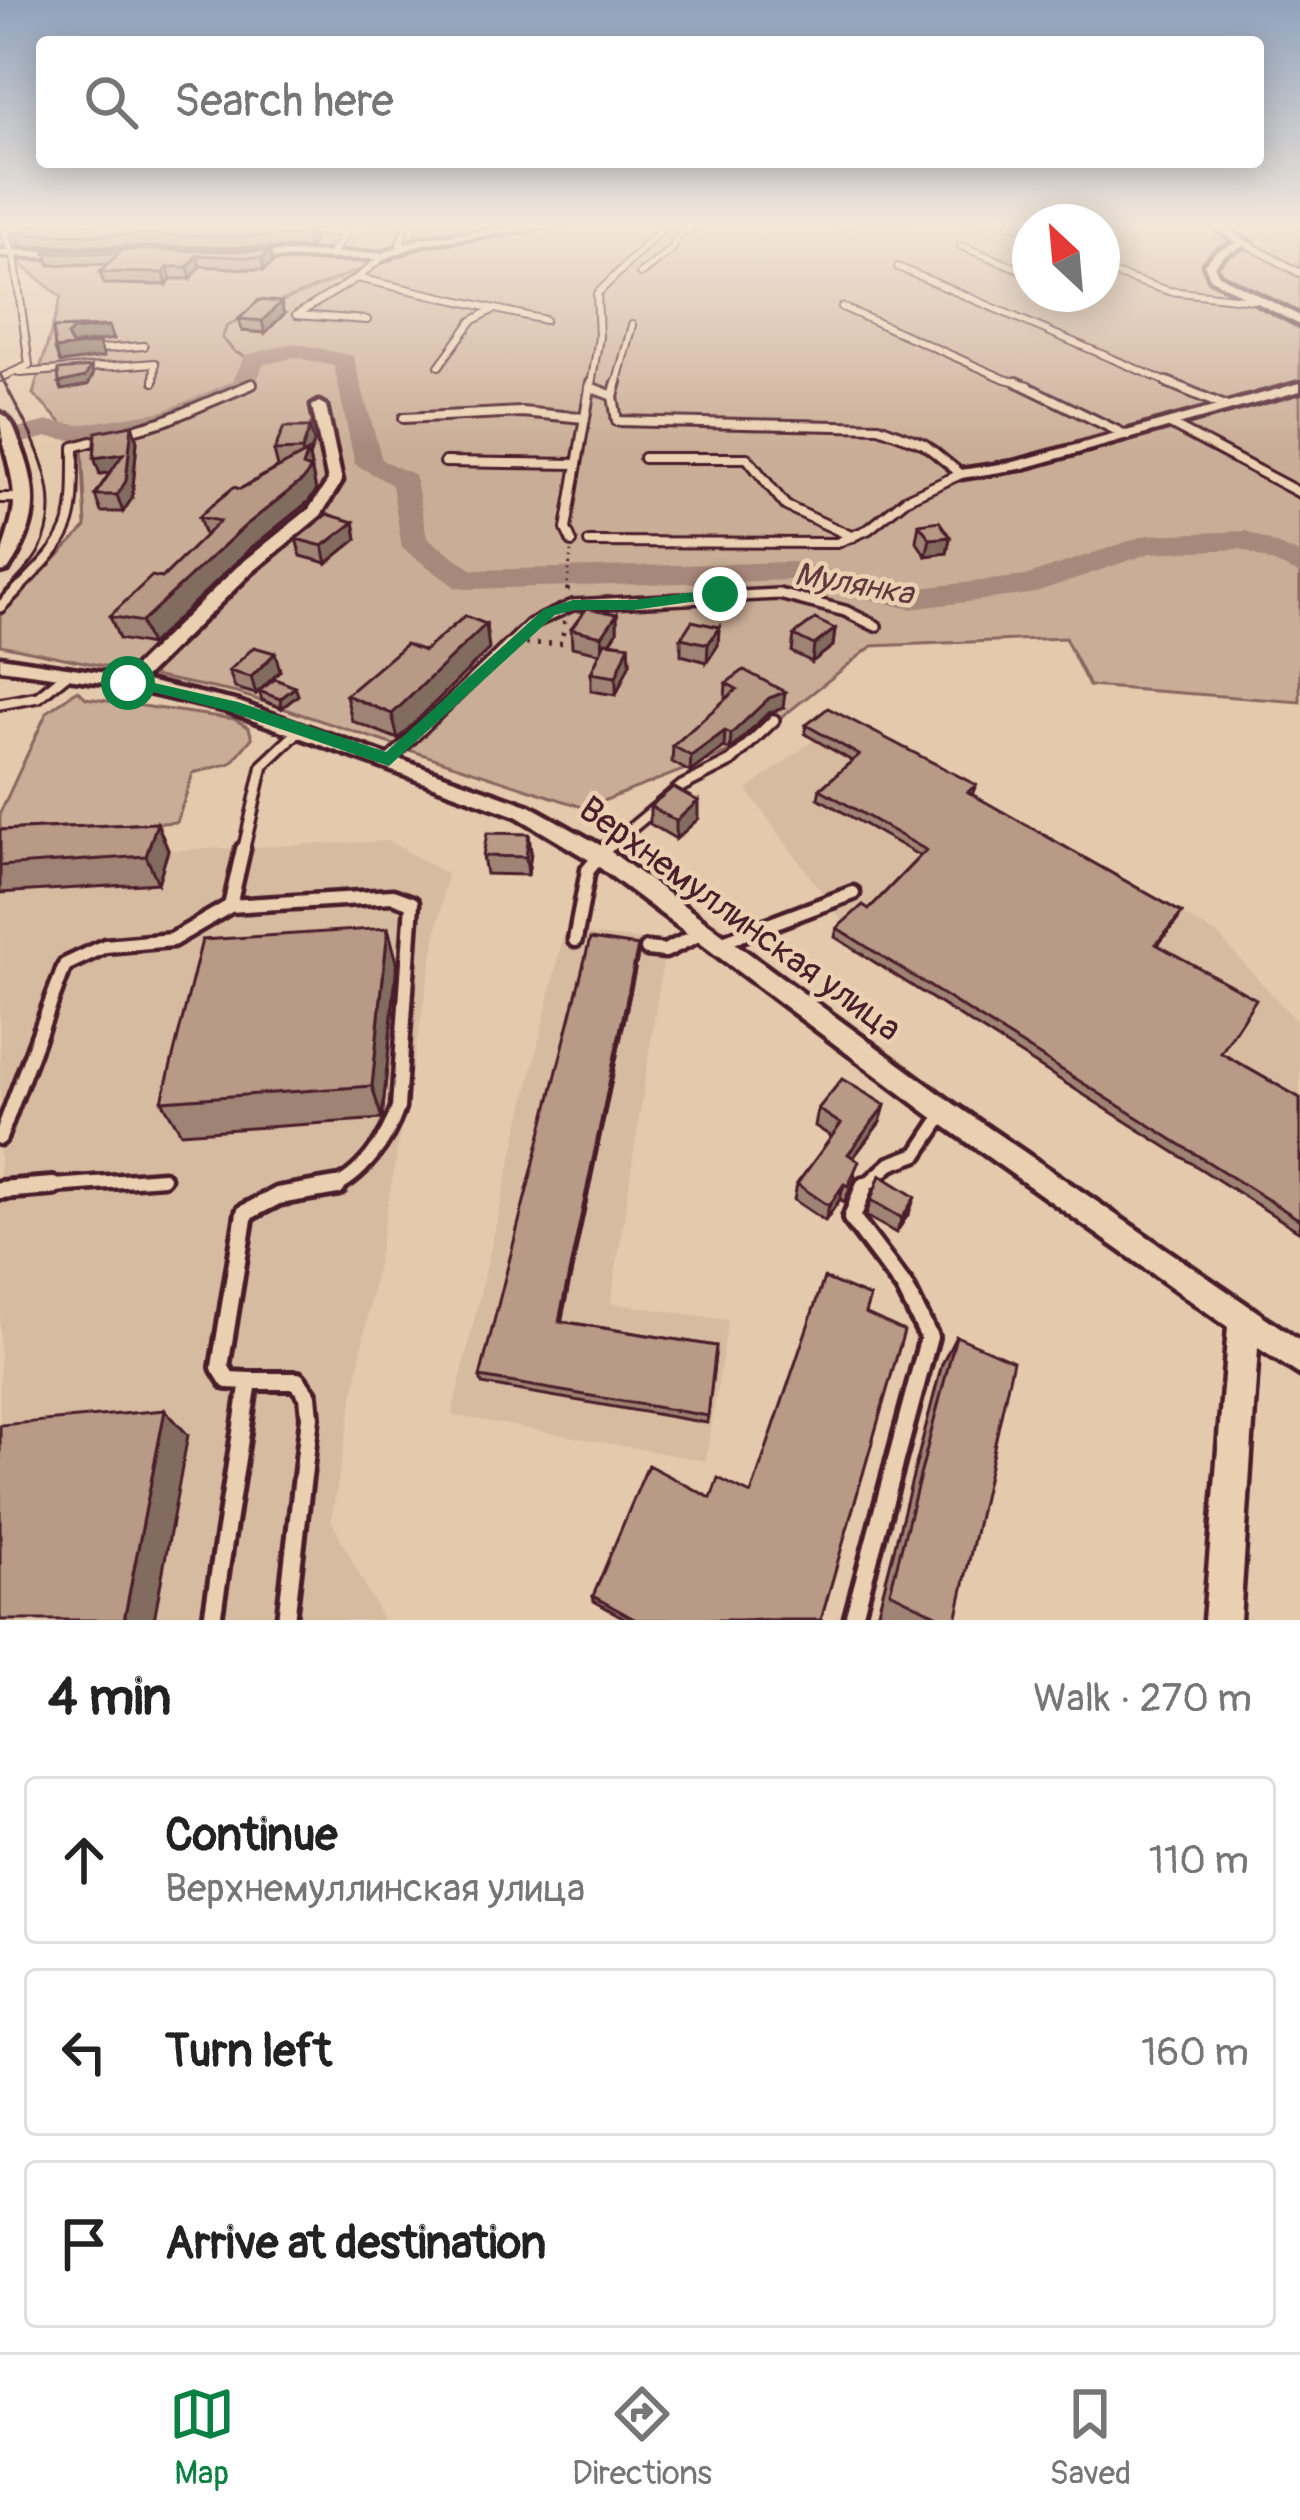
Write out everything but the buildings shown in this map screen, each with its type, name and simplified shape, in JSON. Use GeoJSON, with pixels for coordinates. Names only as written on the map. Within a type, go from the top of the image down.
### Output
{"type":"FeatureCollection","features":[{"type":"Feature","properties":{"kind":"street"},"geometry":{"type":"LineString","coordinates":[[1254,300],[1300,321]]}},
{"type":"Feature","properties":{"kind":"street"},"geometry":{"type":"LineString","coordinates":[[961,474],[1015,466],[1299,388]]}},
{"type":"Feature","properties":{"kind":"street"},"geometry":{"type":"LineString","coordinates":[[128,683],[243,571],[315,512],[335,481],[319,406]]}},
{"type":"Feature","properties":{"kind":"street"},"geometry":{"type":"LineString","coordinates":[[0,419],[20,467],[26,499],[21,535],[4,554]]}},
{"type":"Feature","properties":{"kind":"street","name":"Верхнемуллинская улица"},"geometry":{"type":"LineString","coordinates":[[0,663],[128,683],[232,706],[524,811],[599,855],[945,1112],[1300,1359]]}},
{"type":"Feature","properties":{"kind":"street"},"geometry":{"type":"LineString","coordinates":[[1222,1620],[1244,1323]]}},
{"type":"Feature","properties":{"kind":"lane"},"geometry":{"type":"LineString","coordinates":[[16,300],[28,365],[17,374]]}},
{"type":"Feature","properties":{"kind":"lane"},"geometry":{"type":"LineString","coordinates":[[321,300],[296,315],[367,320]]}},
{"type":"Feature","properties":{"kind":"lane"},"geometry":{"type":"LineString","coordinates":[[447,300],[545,320]]}},
{"type":"Feature","properties":{"kind":"lane"},"geometry":{"type":"LineString","coordinates":[[572,542],[566,529],[598,338],[597,300]]}},
{"type":"Feature","properties":{"kind":"lane"},"geometry":{"type":"LineString","coordinates":[[975,300],[1227,407]]}},
{"type":"Feature","properties":{"kind":"lane"},"geometry":{"type":"LineString","coordinates":[[842,307],[1005,379],[1028,384],[1128,436]]}},
{"type":"Feature","properties":{"kind":"lane"},"geometry":{"type":"LineString","coordinates":[[439,366],[472,321],[494,308]]}},
{"type":"Feature","properties":{"kind":"lane"},"geometry":{"type":"LineString","coordinates":[[589,542],[816,545],[854,537],[906,499],[961,474],[945,457],[910,435],[880,427],[617,421],[613,396],[632,325]]}},
{"type":"Feature","properties":{"kind":"lane"},"geometry":{"type":"LineString","coordinates":[[79,351],[145,342],[137,364]]}},
{"type":"Feature","properties":{"kind":"lane"},"geometry":{"type":"LineString","coordinates":[[0,378],[137,364],[158,365],[154,382]]}},
{"type":"Feature","properties":{"kind":"lane"},"geometry":{"type":"LineString","coordinates":[[0,607],[59,543],[73,518],[77,497],[74,447],[164,421],[252,384]]}},
{"type":"Feature","properties":{"kind":"lane"},"geometry":{"type":"LineString","coordinates":[[590,387],[613,396]]}},
{"type":"Feature","properties":{"kind":"lane"},"geometry":{"type":"LineString","coordinates":[[404,418],[522,412],[584,418]]}},
{"type":"Feature","properties":{"kind":"lane"},"geometry":{"type":"LineString","coordinates":[[1170,424],[1300,494]]}},
{"type":"Feature","properties":{"kind":"lane"},"geometry":{"type":"LineString","coordinates":[[644,458],[747,458],[786,506],[854,537]]}},
{"type":"Feature","properties":{"kind":"lane"},"geometry":{"type":"LineString","coordinates":[[445,462],[576,464]]}},
{"type":"Feature","properties":{"kind":"lane"},"geometry":{"type":"LineString","coordinates":[[0,498],[26,499]]}},
{"type":"Feature","properties":{"kind":"lane"},"geometry":{"type":"LineString","coordinates":[[389,760],[531,624],[573,605],[634,605],[753,592],[817,603],[876,626]]}},
{"type":"Feature","properties":{"kind":"lane"},"geometry":{"type":"LineString","coordinates":[[0,704],[22,705],[51,691],[68,672]]}},
{"type":"Feature","properties":{"kind":"lane"},"geometry":{"type":"LineString","coordinates":[[575,940],[588,869],[599,855],[682,786],[730,761],[774,720]]}},
{"type":"Feature","properties":{"kind":"lane"},"geometry":{"type":"LineString","coordinates":[[230,906],[263,766],[301,729]]}},
{"type":"Feature","properties":{"kind":"lane"},"geometry":{"type":"LineString","coordinates":[[647,949],[665,951],[713,938],[853,893]]}},
{"type":"Feature","properties":{"kind":"lane"},"geometry":{"type":"LineString","coordinates":[[0,1138],[64,965],[105,946],[153,943],[188,934],[230,906],[393,896],[405,897],[414,912],[399,1101],[392,1124],[350,1183],[321,1193],[276,1196],[245,1213],[220,1366],[228,1379],[297,1381],[308,1396],[310,1418],[286,1620]]}},
{"type":"Feature","properties":{"kind":"lane"},"geometry":{"type":"LineString","coordinates":[[853,1620],[929,1337],[905,1288],[852,1218],[865,1182],[890,1164],[917,1154],[945,1112]]}},
{"type":"Feature","properties":{"kind":"lane"},"geometry":{"type":"LineString","coordinates":[[0,1190],[163,1178]]}},
{"type":"Feature","properties":{"kind":"lane"},"geometry":{"type":"LineString","coordinates":[[212,1620],[249,1381]]}},
{"type":"Feature","properties":{"kind":"path"},"geometry":{"type":"LineString","coordinates":[[526,644],[562,643],[572,542]]}},
{"type":"Feature","properties":{"kind":"shaded area"},"geometry":{"type":"Polygon","coordinates":[[[60,300],[1012,300],[1012,312],[1120,312],[1120,300],[1300,300],[1300,702],[1089,686],[1065,638],[872,646],[745,746],[585,808],[237,693],[0,645],[0,616],[86,527],[82,444],[33,394],[60,300]]]}},
{"type":"Feature","properties":{"kind":"shaded area"},"geometry":{"type":"Polygon","coordinates":[[[78,690],[86,698],[234,719],[249,728],[252,738],[231,763],[193,773],[177,822],[0,834],[0,813],[47,712],[78,690]]]}},
{"type":"Feature","properties":{"kind":"shaded area"},"geometry":{"type":"Polygon","coordinates":[[[843,718],[1218,935],[1300,1025],[1300,1231],[860,945],[747,790],[843,718]]]}},
{"type":"Feature","properties":{"kind":"shaded area"},"geometry":{"type":"Polygon","coordinates":[[[389,841],[447,874],[331,1520],[383,1620],[0,1620],[0,858],[389,841]]]}},
{"type":"Feature","properties":{"kind":"shaded area"},"geometry":{"type":"Polygon","coordinates":[[[564,932],[666,942],[611,1303],[728,1320],[706,1461],[452,1415],[564,932]]]}},
{"type":"Feature","properties":{"kind":"waterway"},"geometry":{"type":"LineString","coordinates":[[277,303],[285,300]]}},
{"type":"Feature","properties":{"kind":"waterway"},"geometry":{"type":"LineString","coordinates":[[243,318],[227,325],[222,338],[235,352],[253,360]]}},
{"type":"Feature","properties":{"kind":"waterway","name":"Мулянка"},"geometry":{"type":"LineString","coordinates":[[0,440],[48,429],[79,433],[169,418],[244,385],[253,360],[295,350],[345,361],[369,464],[405,481],[413,542],[466,580],[793,571],[910,599],[1030,585],[1147,544],[1246,540],[1300,565]]}},
{"type":"Feature","properties":{"kind":"tram line"},"geometry":{"type":"LineString","coordinates":[[0,374],[42,461],[50,508],[38,553],[0,597]]}},
{"type":"Feature","properties":{"kind":"route"},"geometry":{"type":"LineString","coordinates":[[128,683],[232,706],[389,760],[549,612],[573,605],[634,605],[720,594]]}}]}
